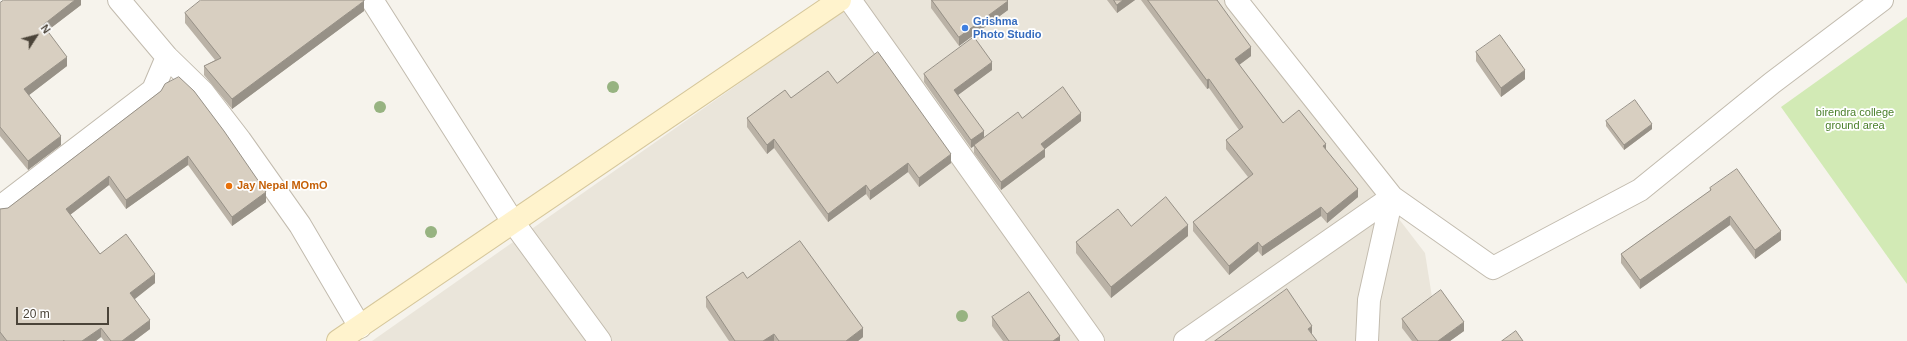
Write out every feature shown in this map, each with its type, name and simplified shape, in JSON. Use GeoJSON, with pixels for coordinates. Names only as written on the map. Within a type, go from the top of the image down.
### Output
{"type":"FeatureCollection","features":[{"type":"Feature","properties":{"kind":"street"},"geometry":{"type":"LineString","coordinates":[[119,0],[167,57],[203,92],[300,225],[360,327]]}},
{"type":"Feature","properties":{"kind":"street"},"geometry":{"type":"LineString","coordinates":[[372,0],[513,222],[600,341]]}},
{"type":"Feature","properties":{"kind":"street"},"geometry":{"type":"LineString","coordinates":[[338,341],[840,0]]}},
{"type":"Feature","properties":{"kind":"street"},"geometry":{"type":"LineString","coordinates":[[850,0],[1093,341]]}},
{"type":"Feature","properties":{"kind":"street"},"geometry":{"type":"LineString","coordinates":[[1236,0],[1392,197],[1493,268],[1640,190],[1772,83],[1882,0]]}},
{"type":"Feature","properties":{"kind":"street"},"geometry":{"type":"LineString","coordinates":[[0,207],[153,90],[167,57]]}},
{"type":"Feature","properties":{"kind":"street"},"geometry":{"type":"LineString","coordinates":[[1185,341],[1392,197]]}},
{"type":"Feature","properties":{"kind":"street"},"geometry":{"type":"LineString","coordinates":[[1368,341],[1369,300],[1392,197]]}},
{"type":"Feature","properties":{"kind":"shaded area"},"geometry":{"type":"Polygon","coordinates":[[[858,0],[1231,0],[1425,253],[1439,341],[372,341],[858,0]]]}},
{"type":"Feature","properties":{"kind":"green space","name":"birendra college ground area"},"geometry":{"type":"Polygon","coordinates":[[[1907,17],[1907,284],[1781,107],[1907,17]]]}},
{"type":"Feature","properties":{"kind":"building"},"geometry":{"type":"Polygon","coordinates":[[[4,0],[75,0],[43,25],[67,57],[24,89],[61,136],[28,161],[0,127],[0,3],[4,0]]]}},
{"type":"Feature","properties":{"kind":"building"},"geometry":{"type":"Polygon","coordinates":[[[201,0],[364,1],[232,99],[204,66],[221,58],[185,13],[201,0]]]}},
{"type":"Feature","properties":{"kind":"building","name":"Grishma Photo Studio"},"geometry":{"type":"Polygon","coordinates":[[[932,0],[1007,0],[1008,1],[959,37],[932,0]]]}},
{"type":"Feature","properties":{"kind":"building"},"geometry":{"type":"Polygon","coordinates":[[[1114,0],[1123,0],[1117,5],[1114,0]]]}},
{"type":"Feature","properties":{"kind":"building"},"geometry":{"type":"Polygon","coordinates":[[[1148,0],[1217,0],[1251,47],[1235,59],[1283,123],[1299,110],[1326,144],[1323,146],[1358,189],[1327,214],[1321,207],[1262,247],[1258,242],[1229,266],[1193,222],[1253,174],[1226,140],[1243,127],[1209,79],[1207,80],[1148,0]]]}},
{"type":"Feature","properties":{"kind":"building"},"geometry":{"type":"Polygon","coordinates":[[[1500,35],[1525,70],[1501,88],[1476,52],[1500,35]]]}},
{"type":"Feature","properties":{"kind":"building"},"geometry":{"type":"Polygon","coordinates":[[[974,37],[992,62],[954,90],[984,131],[971,140],[924,74],[974,37]]]}},
{"type":"Feature","properties":{"kind":"building"},"geometry":{"type":"Polygon","coordinates":[[[878,52],[951,154],[919,178],[908,163],[870,191],[866,185],[828,214],[774,139],[767,145],[747,118],[785,90],[791,98],[828,71],[837,83],[878,52]]]}},
{"type":"Feature","properties":{"kind":"building"},"geometry":{"type":"Polygon","coordinates":[[[179,77],[194,91],[224,131],[266,192],[232,217],[188,156],[126,200],[109,176],[66,209],[100,254],[126,234],[155,274],[130,293],[150,320],[122,341],[111,341],[101,328],[82,341],[7,341],[0,332],[0,209],[8,208],[161,91],[165,84],[179,77]]]}},
{"type":"Feature","properties":{"kind":"building"},"geometry":{"type":"Polygon","coordinates":[[[1063,87],[1081,113],[1041,144],[1045,149],[1001,182],[974,145],[1018,112],[1022,118],[1063,87]]]}},
{"type":"Feature","properties":{"kind":"building"},"geometry":{"type":"Polygon","coordinates":[[[1635,100],[1652,124],[1624,145],[1606,121],[1635,100]]]}},
{"type":"Feature","properties":{"kind":"building"},"geometry":{"type":"Polygon","coordinates":[[[1737,169],[1781,231],[1755,250],[1730,216],[1640,280],[1621,254],[1711,190],[1710,188],[1737,169]]]}},
{"type":"Feature","properties":{"kind":"building"},"geometry":{"type":"Polygon","coordinates":[[[1166,197],[1188,225],[1111,287],[1076,242],[1118,209],[1131,226],[1166,197]]]}},
{"type":"Feature","properties":{"kind":"building"},"geometry":{"type":"Polygon","coordinates":[[[800,241],[863,328],[846,341],[779,341],[774,334],[763,341],[735,341],[706,297],[743,272],[747,278],[800,241]]]}},
{"type":"Feature","properties":{"kind":"building"},"geometry":{"type":"Polygon","coordinates":[[[1287,289],[1312,326],[1308,329],[1317,341],[1215,341],[1287,289]]]}},
{"type":"Feature","properties":{"kind":"building"},"geometry":{"type":"Polygon","coordinates":[[[1441,290],[1464,322],[1438,341],[1418,341],[1402,319],[1441,290]]]}},
{"type":"Feature","properties":{"kind":"building"},"geometry":{"type":"Polygon","coordinates":[[[1029,292],[1060,336],[1053,341],[1009,341],[992,317],[1029,292]]]}},
{"type":"Feature","properties":{"kind":"building"},"geometry":{"type":"Polygon","coordinates":[[[1516,331],[1523,341],[1502,341],[1516,331]]]}},
{"type":"Feature","properties":{"kind":"place","name":"Grishma Photo Studio"},"geometry":{"type":"Point","coordinates":[965,28]}},
{"type":"Feature","properties":{"kind":"place","name":"Jay Nepal MOmO"},"geometry":{"type":"Point","coordinates":[229,186]}}]}
